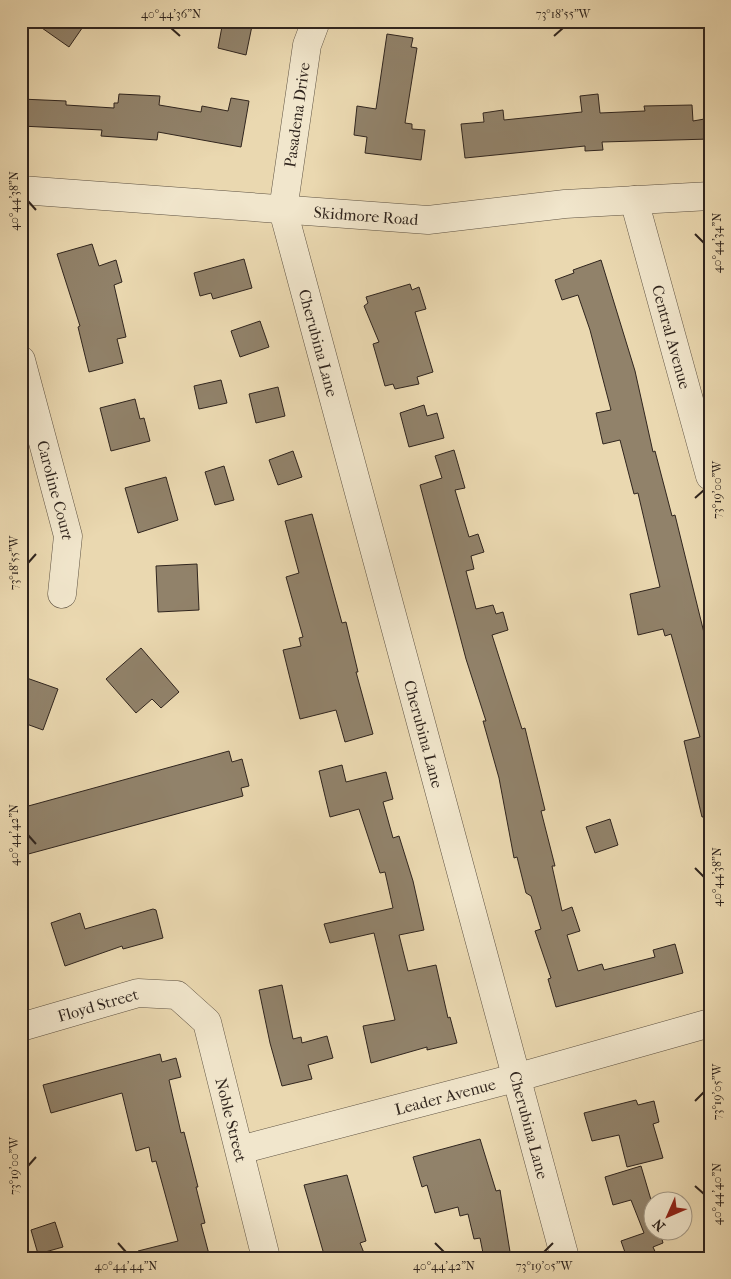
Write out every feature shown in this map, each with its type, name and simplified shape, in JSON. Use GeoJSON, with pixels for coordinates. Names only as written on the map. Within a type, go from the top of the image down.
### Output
{"type":"FeatureCollection","features":[{"type":"Feature","properties":{"kind":"street","name":"Pasadena Drive"},"geometry":{"type":"LineString","coordinates":[[283,210],[307,45],[316,21]]}},
{"type":"Feature","properties":{"kind":"street","name":"Skidmore Road"},"geometry":{"type":"LineString","coordinates":[[21,190],[428,220],[565,204],[710,196]]}},
{"type":"Feature","properties":{"kind":"street","name":"Central Avenue"},"geometry":{"type":"LineString","coordinates":[[634,200],[710,476]]}},
{"type":"Feature","properties":{"kind":"street","name":"Cherubina Lane"},"geometry":{"type":"LineString","coordinates":[[283,210],[565,1258]]}},
{"type":"Feature","properties":{"kind":"street","name":"Caroline Court"},"geometry":{"type":"LineString","coordinates":[[21,360],[68,536],[62,594]]}},
{"type":"Feature","properties":{"kind":"street","name":"Floyd Street"},"geometry":{"type":"LineString","coordinates":[[21,1027],[138,993],[177,995]]}},
{"type":"Feature","properties":{"kind":"street","name":"Noble Street"},"geometry":{"type":"LineString","coordinates":[[177,995],[208,1022],[266,1258]]}},
{"type":"Feature","properties":{"kind":"street","name":"Leader Avenue"},"geometry":{"type":"LineString","coordinates":[[240,1150],[516,1078],[710,1024]]}},
{"type":"Feature","properties":{"kind":"building"},"geometry":{"type":"Polygon","coordinates":[[[32,21],[87,21],[69,47],[32,21]]]}},
{"type":"Feature","properties":{"kind":"building"},"geometry":{"type":"Polygon","coordinates":[[[223,21],[253,21],[246,55],[218,48],[223,21]]]}},
{"type":"Feature","properties":{"kind":"building"},"geometry":{"type":"Polygon","coordinates":[[[387,34],[413,38],[411,47],[417,48],[405,123],[412,124],[412,129],[425,130],[421,160],[365,153],[367,137],[354,135],[357,106],[376,109],[387,34]]]}},
{"type":"Feature","properties":{"kind":"building"},"geometry":{"type":"Polygon","coordinates":[[[119,94],[160,96],[159,105],[201,112],[202,106],[228,111],[231,98],[249,101],[241,147],[158,132],[157,140],[101,136],[102,130],[21,126],[21,99],[66,101],[66,105],[114,108],[114,103],[118,103],[119,94]]]}},
{"type":"Feature","properties":{"kind":"building"},"geometry":{"type":"Polygon","coordinates":[[[598,94],[600,113],[645,111],[644,106],[692,105],[693,121],[710,118],[710,139],[602,142],[603,150],[585,151],[585,146],[465,158],[461,124],[484,122],[483,113],[503,110],[504,120],[582,112],[580,96],[598,94]]]}},
{"type":"Feature","properties":{"kind":"building"},"geometry":{"type":"Polygon","coordinates":[[[92,244],[99,266],[116,260],[122,282],[114,285],[126,337],[117,339],[123,363],[89,372],[78,327],[80,326],[57,254],[92,244]]]}},
{"type":"Feature","properties":{"kind":"building"},"geometry":{"type":"Polygon","coordinates":[[[244,259],[252,288],[213,299],[211,293],[200,296],[194,273],[244,259]]]}},
{"type":"Feature","properties":{"kind":"building"},"geometry":{"type":"Polygon","coordinates":[[[601,260],[635,371],[653,452],[655,451],[672,516],[675,515],[707,645],[710,644],[710,816],[702,817],[684,741],[700,737],[671,634],[665,636],[663,629],[638,635],[630,594],[660,587],[638,493],[634,494],[620,440],[603,444],[596,413],[611,410],[590,330],[578,295],[562,300],[555,280],[574,273],[573,270],[601,260]]]}},
{"type":"Feature","properties":{"kind":"building"},"geometry":{"type":"Polygon","coordinates":[[[410,284],[412,290],[419,287],[426,309],[415,312],[433,372],[417,377],[419,384],[395,389],[393,384],[385,386],[373,344],[379,342],[364,306],[368,303],[366,297],[410,284]]]}},
{"type":"Feature","properties":{"kind":"building"},"geometry":{"type":"Polygon","coordinates":[[[260,321],[269,347],[240,357],[231,331],[260,321]]]}},
{"type":"Feature","properties":{"kind":"building"},"geometry":{"type":"Polygon","coordinates":[[[221,380],[227,403],[199,409],[194,386],[221,380]]]}},
{"type":"Feature","properties":{"kind":"building"},"geometry":{"type":"Polygon","coordinates":[[[278,387],[285,416],[256,423],[249,394],[278,387]]]}},
{"type":"Feature","properties":{"kind":"building"},"geometry":{"type":"Polygon","coordinates":[[[135,399],[140,419],[144,418],[150,441],[111,451],[100,408],[135,399]]]}},
{"type":"Feature","properties":{"kind":"building"},"geometry":{"type":"Polygon","coordinates":[[[424,405],[427,416],[437,413],[444,438],[409,447],[400,413],[424,405]]]}},
{"type":"Feature","properties":{"kind":"building"},"geometry":{"type":"Polygon","coordinates":[[[454,450],[465,488],[455,490],[469,537],[478,534],[484,552],[471,556],[474,569],[466,571],[476,609],[493,605],[496,614],[503,612],[508,630],[492,635],[522,729],[525,728],[545,810],[541,811],[555,866],[552,866],[562,911],[572,907],[580,931],[567,935],[578,971],[602,964],[604,970],[655,957],[653,950],[675,944],[683,973],[556,1007],[548,979],[551,978],[535,931],[541,929],[531,896],[526,893],[517,857],[514,858],[499,778],[483,721],[486,721],[466,659],[420,485],[442,478],[435,456],[454,450]]]}},
{"type":"Feature","properties":{"kind":"building"},"geometry":{"type":"Polygon","coordinates":[[[293,451],[302,477],[278,485],[269,460],[293,451]]]}},
{"type":"Feature","properties":{"kind":"building"},"geometry":{"type":"Polygon","coordinates":[[[224,466],[234,500],[215,505],[205,472],[224,466]]]}},
{"type":"Feature","properties":{"kind":"building"},"geometry":{"type":"Polygon","coordinates":[[[166,477],[178,520],[138,533],[125,488],[166,477]]]}},
{"type":"Feature","properties":{"kind":"building"},"geometry":{"type":"Polygon","coordinates":[[[312,514],[342,623],[346,622],[358,672],[356,672],[373,734],[345,742],[336,710],[300,719],[283,650],[301,646],[299,638],[303,637],[286,577],[299,573],[285,521],[312,514]]]}},
{"type":"Feature","properties":{"kind":"building"},"geometry":{"type":"Polygon","coordinates":[[[197,564],[199,610],[158,612],[156,566],[197,564]]]}},
{"type":"Feature","properties":{"kind":"building"},"geometry":{"type":"Polygon","coordinates":[[[141,648],[179,692],[161,708],[152,699],[136,713],[106,679],[141,648]]]}},
{"type":"Feature","properties":{"kind":"building"},"geometry":{"type":"Polygon","coordinates":[[[21,676],[58,689],[43,730],[21,722],[21,676]]]}},
{"type":"Feature","properties":{"kind":"building"},"geometry":{"type":"Polygon","coordinates":[[[229,751],[232,762],[242,759],[249,786],[241,788],[243,796],[21,856],[21,808],[229,751]]]}},
{"type":"Feature","properties":{"kind":"building"},"geometry":{"type":"Polygon","coordinates":[[[342,765],[346,782],[386,772],[393,799],[383,802],[393,838],[399,836],[413,881],[424,930],[399,935],[408,971],[436,965],[448,1018],[450,1017],[457,1043],[427,1050],[427,1047],[371,1063],[363,1026],[395,1020],[374,933],[330,943],[324,924],[393,908],[385,872],[380,873],[359,809],[330,817],[319,771],[342,765]]]}},
{"type":"Feature","properties":{"kind":"building"},"geometry":{"type":"Polygon","coordinates":[[[610,819],[618,845],[595,853],[586,827],[610,819]]]}},
{"type":"Feature","properties":{"kind":"building"},"geometry":{"type":"Polygon","coordinates":[[[153,909],[156,910],[163,938],[123,949],[122,946],[65,966],[51,923],[80,913],[85,929],[153,909]]]}},
{"type":"Feature","properties":{"kind":"building"},"geometry":{"type":"Polygon","coordinates":[[[282,985],[293,1039],[301,1037],[302,1043],[327,1036],[333,1058],[308,1065],[312,1079],[282,1086],[270,1043],[259,990],[282,985]]]}},
{"type":"Feature","properties":{"kind":"building"},"geometry":{"type":"Polygon","coordinates":[[[160,1054],[162,1062],[176,1058],[181,1077],[169,1080],[181,1133],[184,1132],[198,1187],[196,1187],[205,1223],[201,1224],[210,1258],[138,1258],[138,1251],[178,1241],[156,1161],[152,1162],[149,1147],[136,1151],[122,1093],[51,1113],[43,1085],[160,1054]]]}},
{"type":"Feature","properties":{"kind":"building"},"geometry":{"type":"Polygon","coordinates":[[[636,1100],[638,1105],[654,1101],[659,1122],[653,1124],[663,1158],[627,1167],[619,1135],[592,1141],[584,1113],[636,1100]]]}},
{"type":"Feature","properties":{"kind":"building"},"geometry":{"type":"Polygon","coordinates":[[[480,1139],[496,1191],[500,1190],[511,1258],[484,1258],[480,1238],[474,1239],[468,1214],[460,1216],[458,1207],[435,1213],[427,1185],[422,1187],[413,1157],[480,1139]]]}},
{"type":"Feature","properties":{"kind":"building"},"geometry":{"type":"Polygon","coordinates":[[[641,1166],[649,1192],[644,1192],[644,1233],[631,1200],[613,1205],[605,1177],[641,1166]]]}},
{"type":"Feature","properties":{"kind":"building"},"geometry":{"type":"Polygon","coordinates":[[[347,1175],[366,1241],[360,1243],[366,1258],[325,1258],[304,1185],[347,1175]]]}},
{"type":"Feature","properties":{"kind":"building"},"geometry":{"type":"Polygon","coordinates":[[[55,1222],[63,1247],[38,1254],[31,1230],[55,1222]]]}},
{"type":"Feature","properties":{"kind":"building"},"geometry":{"type":"Polygon","coordinates":[[[644,1233],[644,1242],[663,1243],[653,1247],[658,1258],[627,1258],[621,1241],[644,1233]]]}}]}
